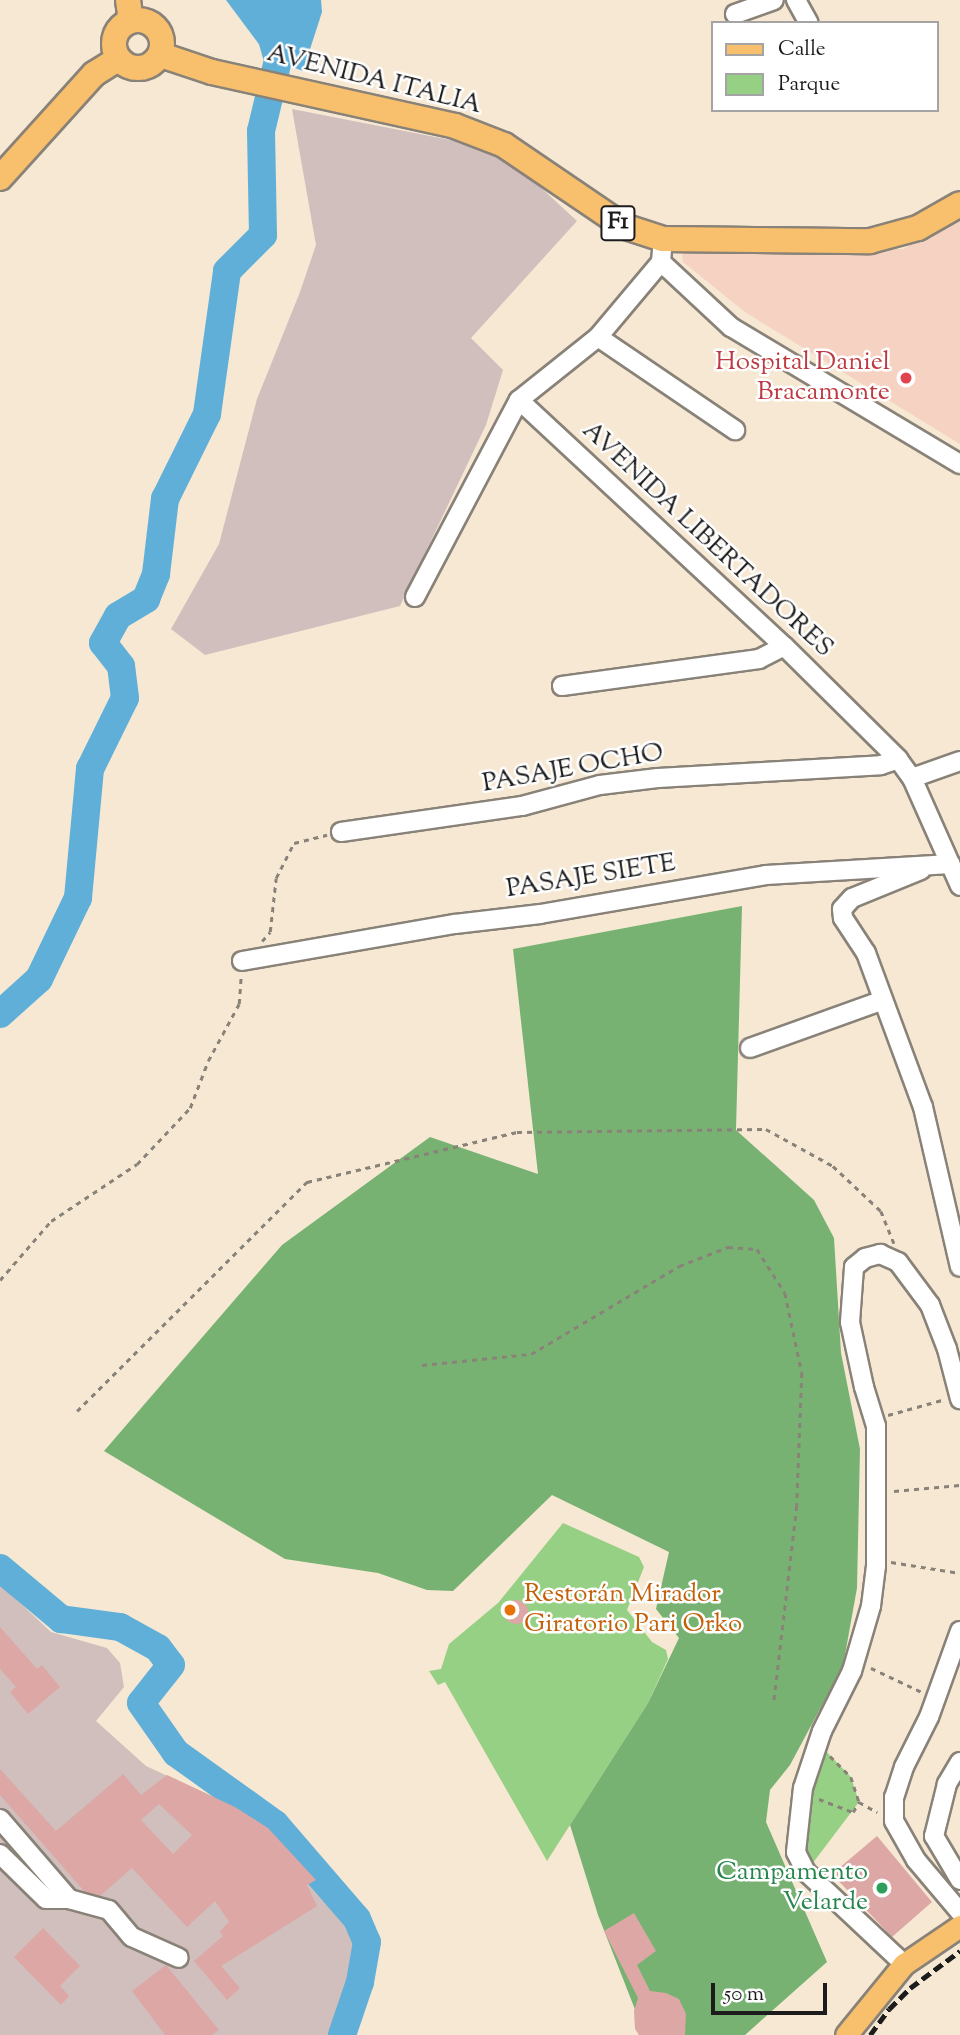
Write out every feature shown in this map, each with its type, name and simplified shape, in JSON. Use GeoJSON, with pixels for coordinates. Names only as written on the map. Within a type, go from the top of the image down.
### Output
{"type":"FeatureCollection","features":[{"type":"Feature","properties":{"kind":"highway"},"geometry":{"type":"LineString","coordinates":[[129,10],[158,31],[162,38],[160,55],[149,67],[140,69],[124,65],[118,59],[115,36],[129,10]]}},
{"type":"Feature","properties":{"kind":"highway","name":"AVENIDA ITALIA"},"geometry":{"type":"LineString","coordinates":[[160,55],[212,72],[455,126],[504,145],[622,226],[662,250],[870,241],[918,228],[960,204]]}},
{"type":"Feature","properties":{"kind":"highway"},"geometry":{"type":"LineString","coordinates":[[0,178],[85,83],[118,59]]}},
{"type":"Feature","properties":{"kind":"main road"},"geometry":{"type":"LineString","coordinates":[[846,2035],[904,1964],[960,1926]]}},
{"type":"Feature","properties":{"kind":"street"},"geometry":{"type":"LineString","coordinates":[[735,14],[774,0]]}},
{"type":"Feature","properties":{"kind":"street"},"geometry":{"type":"LineString","coordinates":[[796,0],[808,21]]}},
{"type":"Feature","properties":{"kind":"street"},"geometry":{"type":"LineString","coordinates":[[415,597],[519,400],[598,337],[662,250],[731,327],[960,464]]}},
{"type":"Feature","properties":{"kind":"street"},"geometry":{"type":"LineString","coordinates":[[598,337],[735,430]]}},
{"type":"Feature","properties":{"kind":"street","name":"AVENIDA LIBERTADORES"},"geometry":{"type":"LineString","coordinates":[[519,400],[784,646],[898,759],[912,778],[957,875]]}},
{"type":"Feature","properties":{"kind":"street"},"geometry":{"type":"LineString","coordinates":[[562,686],[759,659],[784,646]]}},
{"type":"Feature","properties":{"kind":"street","name":"PASAJE OCHO"},"geometry":{"type":"LineString","coordinates":[[341,832],[522,806],[612,784],[881,765],[898,759]]}},
{"type":"Feature","properties":{"kind":"street"},"geometry":{"type":"LineString","coordinates":[[912,778],[960,761]]}},
{"type":"Feature","properties":{"kind":"street"},"geometry":{"type":"LineString","coordinates":[[927,867],[912,876],[852,898],[842,909],[843,918],[866,953],[923,1107],[960,1267]]}},
{"type":"Feature","properties":{"kind":"street","name":"PASAJE SIETE"},"geometry":{"type":"LineString","coordinates":[[242,961],[455,923],[540,914],[766,875],[927,867],[957,875]]}},
{"type":"Feature","properties":{"kind":"street"},"geometry":{"type":"LineString","coordinates":[[750,1048],[883,1000]]}},
{"type":"Feature","properties":{"kind":"street"},"geometry":{"type":"LineString","coordinates":[[904,1964],[806,1872],[796,1852],[803,1792],[818,1743],[855,1661],[871,1606],[876,1559],[874,1419],[850,1322],[854,1268],[864,1258],[880,1254],[898,1262],[930,1306],[947,1349],[960,1398]]}},
{"type":"Feature","properties":{"kind":"street"},"geometry":{"type":"LineString","coordinates":[[960,1631],[936,1698],[904,1767],[894,1797],[894,1821],[916,1860],[960,1912]]}},
{"type":"Feature","properties":{"kind":"street"},"geometry":{"type":"LineString","coordinates":[[960,1762],[947,1784],[934,1836],[960,1880]]}},
{"type":"Feature","properties":{"kind":"street"},"geometry":{"type":"LineString","coordinates":[[0,1819],[69,1899]]}},
{"type":"Feature","properties":{"kind":"street"},"geometry":{"type":"LineString","coordinates":[[0,1854],[46,1899],[69,1899],[109,1910],[132,1937],[178,1958]]}},
{"type":"Feature","properties":{"kind":"path"},"geometry":{"type":"LineString","coordinates":[[0,1280],[51,1221],[138,1164],[190,1108],[208,1061],[239,1003],[242,961],[270,932],[276,878],[294,843],[341,832]]}},
{"type":"Feature","properties":{"kind":"path"},"geometry":{"type":"LineString","coordinates":[[78,1411],[307,1182],[517,1132],[766,1129],[833,1166],[881,1211],[908,1275]]}},
{"type":"Feature","properties":{"kind":"path"},"geometry":{"type":"LineString","coordinates":[[422,1365],[531,1353],[679,1266],[728,1247],[757,1249],[785,1293],[802,1373],[797,1506],[774,1701]]}},
{"type":"Feature","properties":{"kind":"path"},"geometry":{"type":"LineString","coordinates":[[874,1419],[960,1398]]}},
{"type":"Feature","properties":{"kind":"path"},"geometry":{"type":"LineString","coordinates":[[876,1492],[960,1485]]}},
{"type":"Feature","properties":{"kind":"path"},"geometry":{"type":"LineString","coordinates":[[876,1559],[960,1573]]}},
{"type":"Feature","properties":{"kind":"path"},"geometry":{"type":"LineString","coordinates":[[855,1661],[936,1698]]}},
{"type":"Feature","properties":{"kind":"path"},"geometry":{"type":"LineString","coordinates":[[818,1743],[852,1777],[859,1802],[894,1821]]}},
{"type":"Feature","properties":{"kind":"path"},"geometry":{"type":"LineString","coordinates":[[803,1792],[853,1812],[859,1802]]}},
{"type":"Feature","properties":{"kind":"shaded area"},"geometry":{"type":"Polygon","coordinates":[[[292,109],[471,144],[510,159],[577,221],[471,338],[503,370],[486,425],[400,606],[205,655],[171,629],[219,544],[257,399],[316,245],[292,109]]]}},
{"type":"Feature","properties":{"kind":"shaded area","name":"Hospital Daniel Bracamonte"},"geometry":{"type":"Polygon","coordinates":[[[960,219],[960,444],[745,312],[683,262],[682,255],[686,250],[694,249],[903,249],[960,219]]]}},
{"type":"Feature","properties":{"kind":"shaded area"},"geometry":{"type":"Polygon","coordinates":[[[0,1584],[51,1632],[107,1648],[120,1663],[124,1687],[96,1721],[146,1766],[235,1807],[268,1828],[337,1908],[356,1938],[334,2035],[0,2035],[0,1584]]]}},
{"type":"Feature","properties":{"kind":"green space"},"geometry":{"type":"Polygon","coordinates":[[[742,906],[736,1130],[814,1200],[834,1238],[841,1353],[860,1449],[857,1588],[843,1666],[790,1765],[770,1790],[766,1822],[827,1962],[745,2035],[639,2035],[636,2012],[598,1915],[570,1825],[648,1703],[679,1638],[656,1609],[669,1552],[552,1495],[453,1591],[427,1590],[378,1573],[285,1559],[104,1451],[282,1245],[430,1137],[538,1174],[513,949],[742,906]]]}},
{"type":"Feature","properties":{"kind":"green space"},"geometry":{"type":"Polygon","coordinates":[[[563,1523],[639,1557],[644,1567],[627,1610],[652,1642],[666,1650],[668,1659],[648,1703],[547,1861],[445,1682],[438,1685],[429,1671],[441,1669],[449,1644],[498,1603],[563,1523]]]}},
{"type":"Feature","properties":{"kind":"green space"},"geometry":{"type":"Polygon","coordinates":[[[818,1743],[851,1777],[859,1802],[806,1872],[796,1852],[818,1743]]]}},
{"type":"Feature","properties":{"kind":"water"},"geometry":{"type":"Polygon","coordinates":[[[226,0],[321,0],[322,12],[303,71],[270,59],[226,0]]]}},
{"type":"Feature","properties":{"kind":"building"},"geometry":{"type":"Polygon","coordinates":[[[516,1600],[527,1607],[528,1612],[521,1623],[516,1624],[505,1617],[504,1612],[511,1601],[516,1600]]]}},
{"type":"Feature","properties":{"kind":"building"},"geometry":{"type":"Polygon","coordinates":[[[0,1627],[37,1669],[42,1665],[60,1687],[28,1714],[10,1692],[16,1687],[0,1669],[0,1627]]]}},
{"type":"Feature","properties":{"kind":"building"},"geometry":{"type":"Polygon","coordinates":[[[0,1769],[56,1831],[123,1774],[141,1795],[167,1775],[235,1807],[268,1828],[316,1880],[307,1885],[317,1906],[221,1966],[240,1988],[227,2000],[194,1961],[223,1936],[220,1931],[229,1922],[215,1901],[187,1927],[132,1868],[100,1896],[85,1892],[0,1795],[0,1769]],[[159,1804],[141,1820],[173,1854],[192,1835],[159,1804]]]}},
{"type":"Feature","properties":{"kind":"building","name":"Campamento Velarde"},"geometry":{"type":"Polygon","coordinates":[[[877,1836],[932,1902],[892,1937],[832,1874],[877,1836]]]}},
{"type":"Feature","properties":{"kind":"building"},"geometry":{"type":"Polygon","coordinates":[[[634,1913],[656,1951],[637,1965],[650,1991],[666,1993],[679,1999],[686,2014],[685,2035],[639,2035],[635,2029],[634,2011],[638,1998],[604,1931],[634,1913]]]}},
{"type":"Feature","properties":{"kind":"building"},"geometry":{"type":"Polygon","coordinates":[[[43,1928],[80,1966],[60,1986],[69,1996],[61,2005],[14,1957],[43,1928]]]}},
{"type":"Feature","properties":{"kind":"building"},"geometry":{"type":"Polygon","coordinates":[[[166,1965],[219,2030],[212,2035],[165,2035],[132,1991],[166,1965]]]}},
{"type":"Feature","properties":{"kind":"waterway"},"geometry":{"type":"LineString","coordinates":[[0,1014],[39,979],[78,898],[90,769],[125,698],[121,666],[103,643],[118,616],[146,599],[156,574],[165,499],[207,414],[227,271],[263,235],[261,131],[278,60],[261,0]]}},
{"type":"Feature","properties":{"kind":"waterway"},"geometry":{"type":"LineString","coordinates":[[0,1568],[61,1619],[120,1627],[158,1648],[171,1665],[141,1703],[176,1753],[275,1824],[357,1919],[367,1942],[360,1982],[342,2035]]}},
{"type":"Feature","properties":{"kind":"railway"},"geometry":{"type":"LineString","coordinates":[[870,2035],[889,2009],[910,1988],[960,1951]]}},
{"type":"Feature","properties":{"kind":"place","name":"Hospital Daniel Bracamonte"},"geometry":{"type":"Point","coordinates":[906,378]}},
{"type":"Feature","properties":{"kind":"place","name":"Restorán Mirador Giratorio Pari Orko"},"geometry":{"type":"Point","coordinates":[510,1610]}},
{"type":"Feature","properties":{"kind":"place","name":"Campamento Velarde"},"geometry":{"type":"Point","coordinates":[882,1888]}}]}
